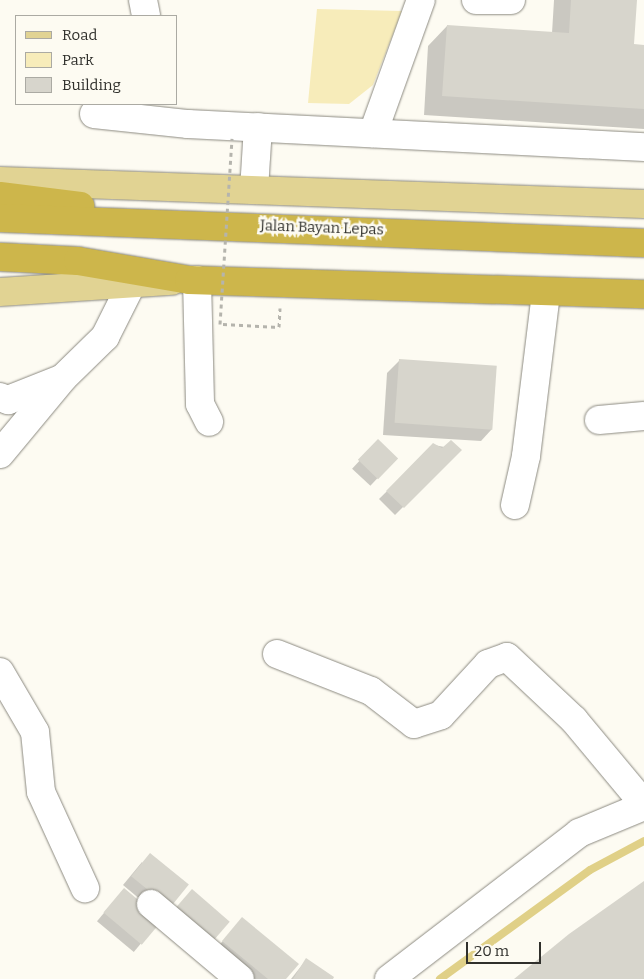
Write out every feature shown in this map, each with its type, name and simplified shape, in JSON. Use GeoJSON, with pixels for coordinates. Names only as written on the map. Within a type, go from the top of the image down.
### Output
{"type":"FeatureCollection","features":[{"type":"Feature","properties":{"kind":"highway"},"geometry":{"type":"LineString","coordinates":[[0,196],[195,225]]}},
{"type":"Feature","properties":{"kind":"highway","name":"Jalan Bayan Lepas"},"geometry":{"type":"LineString","coordinates":[[0,218],[644,243]]}},
{"type":"Feature","properties":{"kind":"highway"},"geometry":{"type":"LineString","coordinates":[[0,257],[78,261],[193,280],[546,294],[644,294]]}},
{"type":"Feature","properties":{"kind":"main road"},"geometry":{"type":"LineString","coordinates":[[0,181],[644,204]]}},
{"type":"Feature","properties":{"kind":"main road"},"geometry":{"type":"LineString","coordinates":[[0,292],[193,280]]}},
{"type":"Feature","properties":{"kind":"street"},"geometry":{"type":"LineString","coordinates":[[143,0],[146,15]]}},
{"type":"Feature","properties":{"kind":"street"},"geometry":{"type":"LineString","coordinates":[[374,133],[421,0]]}},
{"type":"Feature","properties":{"kind":"street"},"geometry":{"type":"LineString","coordinates":[[476,0],[511,0]]}},
{"type":"Feature","properties":{"kind":"street"},"geometry":{"type":"LineString","coordinates":[[94,114],[160,112],[258,127],[644,147]]}},
{"type":"Feature","properties":{"kind":"street"},"geometry":{"type":"LineString","coordinates":[[254,190],[258,127]]}},
{"type":"Feature","properties":{"kind":"street"},"geometry":{"type":"LineString","coordinates":[[193,280],[200,404],[209,422]]}},
{"type":"Feature","properties":{"kind":"street"},"geometry":{"type":"LineString","coordinates":[[0,454],[63,378],[105,338],[130,285]]}},
{"type":"Feature","properties":{"kind":"street"},"geometry":{"type":"LineString","coordinates":[[516,505],[526,456],[546,294]]}},
{"type":"Feature","properties":{"kind":"street"},"geometry":{"type":"LineString","coordinates":[[0,396],[8,400],[63,378]]}},
{"type":"Feature","properties":{"kind":"street"},"geometry":{"type":"LineString","coordinates":[[599,420],[644,416]]}},
{"type":"Feature","properties":{"kind":"street"},"geometry":{"type":"LineString","coordinates":[[276,654],[372,691],[414,724],[441,715],[488,664],[507,657],[574,720],[644,805],[579,833],[389,979]]}},
{"type":"Feature","properties":{"kind":"street"},"geometry":{"type":"LineString","coordinates":[[0,672],[35,732],[41,792],[85,888]]}},
{"type":"Feature","properties":{"kind":"street"},"geometry":{"type":"LineString","coordinates":[[151,904],[240,979]]}},
{"type":"Feature","properties":{"kind":"path"},"geometry":{"type":"LineString","coordinates":[[232,138],[220,324],[279,327]]}},
{"type":"Feature","properties":{"kind":"green space"},"geometry":{"type":"Polygon","coordinates":[[[317,9],[402,11],[373,85],[349,104],[308,103],[317,9]]]}},
{"type":"Feature","properties":{"kind":"building"},"geometry":{"type":"Polygon","coordinates":[[[571,0],[637,0],[634,44],[644,45],[644,109],[442,96],[447,25],[569,33],[571,0]]]}},
{"type":"Feature","properties":{"kind":"building"},"geometry":{"type":"Polygon","coordinates":[[[399,359],[497,366],[492,430],[395,423],[399,359]]]}},
{"type":"Feature","properties":{"kind":"building"},"geometry":{"type":"Polygon","coordinates":[[[378,439],[398,458],[378,479],[358,460],[378,439]]]}},
{"type":"Feature","properties":{"kind":"building"},"geometry":{"type":"Polygon","coordinates":[[[451,440],[462,450],[404,508],[386,491],[433,443],[442,448],[451,440]]]}},
{"type":"Feature","properties":{"kind":"building"},"geometry":{"type":"Polygon","coordinates":[[[150,853],[189,884],[170,908],[131,876],[150,853]]]}},
{"type":"Feature","properties":{"kind":"building"},"geometry":{"type":"Polygon","coordinates":[[[644,881],[644,979],[514,979],[569,934],[644,881]]]}},
{"type":"Feature","properties":{"kind":"building"},"geometry":{"type":"Polygon","coordinates":[[[124,888],[162,920],[142,945],[103,913],[124,888]]]}},
{"type":"Feature","properties":{"kind":"building"},"geometry":{"type":"Polygon","coordinates":[[[192,889],[230,922],[209,945],[172,912],[192,889]]]}},
{"type":"Feature","properties":{"kind":"building"},"geometry":{"type":"Polygon","coordinates":[[[242,917],[299,964],[286,979],[268,979],[222,941],[242,917]]]}},
{"type":"Feature","properties":{"kind":"building"},"geometry":{"type":"Polygon","coordinates":[[[306,958],[334,977],[333,979],[293,979],[306,958]]]}},
{"type":"Feature","properties":{"kind":"waterway"},"geometry":{"type":"LineString","coordinates":[[440,979],[590,870],[644,841]]}}]}
